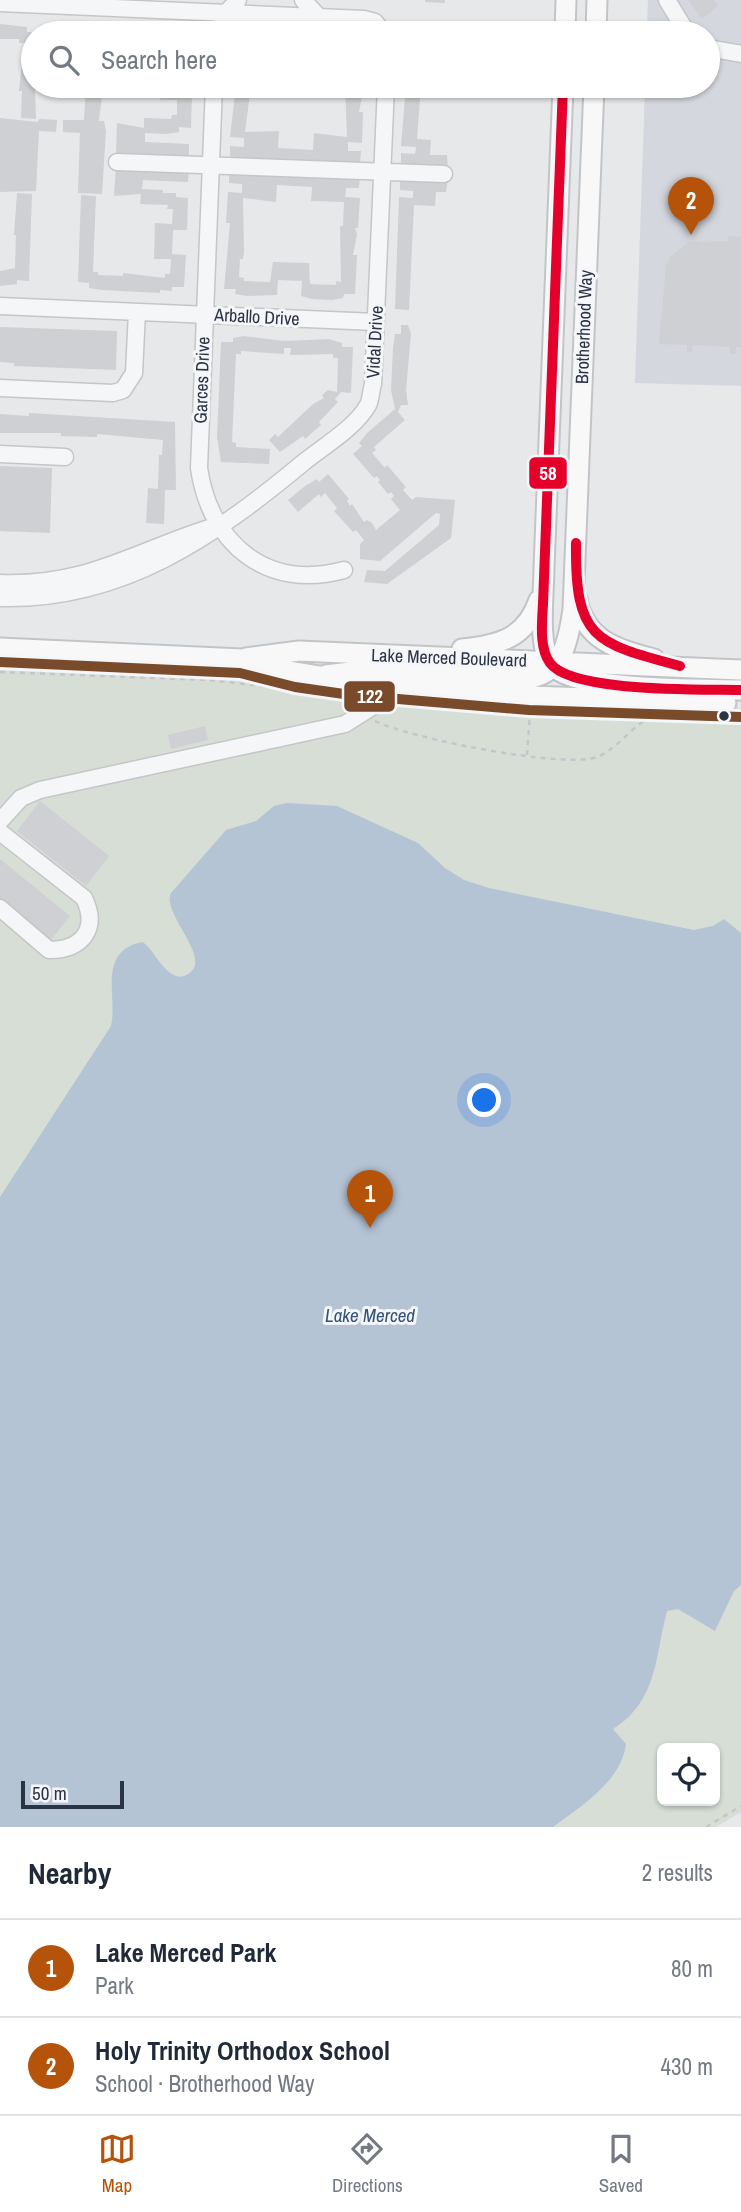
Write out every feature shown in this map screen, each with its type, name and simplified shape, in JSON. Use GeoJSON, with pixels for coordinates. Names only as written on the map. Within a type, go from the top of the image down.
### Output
{"type":"FeatureCollection","features":[{"type":"Feature","properties":{"kind":"main road"},"geometry":{"type":"LineString","coordinates":[[565,21],[566,0]]}},
{"type":"Feature","properties":{"kind":"main road"},"geometry":{"type":"LineString","coordinates":[[596,21],[597,0]]}},
{"type":"Feature","properties":{"kind":"main road","name":"Brotherhood Way"},"geometry":{"type":"LineString","coordinates":[[544,568],[563,98]]}},
{"type":"Feature","properties":{"kind":"main road","name":"Brotherhood Way"},"geometry":{"type":"LineString","coordinates":[[575,569],[594,98]]}},
{"type":"Feature","properties":{"kind":"main road"},"geometry":{"type":"LineString","coordinates":[[378,656],[490,646],[505,642],[532,619],[539,600],[544,568]]}},
{"type":"Feature","properties":{"kind":"main road"},"geometry":{"type":"LineString","coordinates":[[544,568],[543,628],[553,664],[567,676],[602,684],[741,690]]}},
{"type":"Feature","properties":{"kind":"main road"},"geometry":{"type":"LineString","coordinates":[[326,676],[359,671],[527,678],[543,675],[553,664],[571,624],[575,569]]}},
{"type":"Feature","properties":{"kind":"main road"},"geometry":{"type":"LineString","coordinates":[[575,569],[580,611],[596,637],[613,648],[689,668]]}},
{"type":"Feature","properties":{"kind":"main road","name":"Lake Merced Boulevard"},"geometry":{"type":"LineString","coordinates":[[0,648],[242,659],[299,651],[741,670]]}},
{"type":"Feature","properties":{"kind":"main road","name":"Lake Merced Boulevard"},"geometry":{"type":"LineString","coordinates":[[242,659],[277,669],[382,684],[530,696],[741,703]]}},
{"type":"Feature","properties":{"kind":"street"},"geometry":{"type":"LineString","coordinates":[[223,21],[238,0]]}},
{"type":"Feature","properties":{"kind":"street"},"geometry":{"type":"LineString","coordinates":[[303,0],[319,17]]}},
{"type":"Feature","properties":{"kind":"street"},"geometry":{"type":"LineString","coordinates":[[667,0],[680,21]]}},
{"type":"Feature","properties":{"kind":"street"},"geometry":{"type":"LineString","coordinates":[[0,4],[62,3],[371,21]]}},
{"type":"Feature","properties":{"kind":"street"},"geometry":{"type":"LineString","coordinates":[[720,50],[741,54]]}},
{"type":"Feature","properties":{"kind":"street","name":"Garces Drive"},"geometry":{"type":"LineString","coordinates":[[214,98],[199,468],[208,508],[235,548],[254,563],[297,573],[331,573],[344,570]]}},
{"type":"Feature","properties":{"kind":"street","name":"Vidal Drive"},"geometry":{"type":"LineString","coordinates":[[0,598],[38,597],[93,589],[182,552],[260,498],[352,422],[368,405],[373,384],[385,98]]}},
{"type":"Feature","properties":{"kind":"street"},"geometry":{"type":"LineString","coordinates":[[117,162],[211,163],[444,174]]}},
{"type":"Feature","properties":{"kind":"street","name":"Arballo Drive"},"geometry":{"type":"LineString","coordinates":[[0,306],[376,322]]}},
{"type":"Feature","properties":{"kind":"street"},"geometry":{"type":"LineString","coordinates":[[0,388],[113,393],[123,390],[134,373],[137,312]]}},
{"type":"Feature","properties":{"kind":"street"},"geometry":{"type":"LineString","coordinates":[[0,454],[65,457]]}},
{"type":"Feature","properties":{"kind":"street","name":"Vidal Drive"},"geometry":{"type":"LineString","coordinates":[[0,583],[37,583],[89,575],[218,525]]}},
{"type":"Feature","properties":{"kind":"street"},"geometry":{"type":"LineString","coordinates":[[0,821],[21,798],[40,790],[334,728],[355,719],[372,707],[382,684]]}},
{"type":"Feature","properties":{"kind":"street"},"geometry":{"type":"LineString","coordinates":[[0,832],[84,898],[91,913],[89,928],[76,944],[64,950],[49,950],[0,908]]}},
{"type":"Feature","properties":{"kind":"path"},"geometry":{"type":"LineString","coordinates":[[527,755],[530,708]]}},
{"type":"Feature","properties":{"kind":"path"},"geometry":{"type":"LineString","coordinates":[[705,1827],[741,1806]]}},
{"type":"Feature","properties":{"kind":"shaded area"},"geometry":{"type":"Polygon","coordinates":[[[648,0],[741,0],[741,386],[635,383],[645,98],[720,98],[720,21],[647,21],[648,0]]]}},
{"type":"Feature","properties":{"kind":"shaded area","name":"Lake Merced"},"geometry":{"type":"Polygon","coordinates":[[[0,666],[556,700],[741,708],[741,1812],[716,1827],[0,1827],[0,666]]]}},
{"type":"Feature","properties":{"kind":"water","name":"Lake Merced"},"geometry":{"type":"Polygon","coordinates":[[[287,803],[337,806],[418,843],[445,868],[464,880],[489,888],[694,930],[713,926],[724,919],[741,933],[741,1585],[734,1591],[715,1631],[678,1609],[667,1611],[657,1661],[647,1691],[628,1718],[613,1729],[626,1744],[623,1758],[598,1792],[553,1827],[0,1827],[0,1197],[111,1026],[112,977],[119,955],[128,947],[143,942],[172,974],[182,977],[193,970],[195,960],[173,913],[171,893],[226,830],[256,821],[274,806],[287,803]]]}},
{"type":"Feature","properties":{"kind":"building"},"geometry":{"type":"Polygon","coordinates":[[[445,0],[445,3],[425,2],[445,0]]]}},
{"type":"Feature","properties":{"kind":"building"},"geometry":{"type":"Polygon","coordinates":[[[688,0],[714,0],[718,6],[702,19],[688,0]]]}},
{"type":"Feature","properties":{"kind":"building"},"geometry":{"type":"Polygon","coordinates":[[[0,24],[21,26],[21,43],[19,39],[0,39],[0,24]]]}},
{"type":"Feature","properties":{"kind":"building"},"geometry":{"type":"Polygon","coordinates":[[[22,98],[35,98],[36,119],[21,118],[22,98]]]}},
{"type":"Feature","properties":{"kind":"building"},"geometry":{"type":"Polygon","coordinates":[[[85,98],[102,98],[99,121],[104,121],[106,131],[102,194],[78,193],[80,133],[63,132],[63,120],[84,120],[85,98]]]}},
{"type":"Feature","properties":{"kind":"building"},"geometry":{"type":"Polygon","coordinates":[[[192,98],[191,128],[179,127],[179,132],[166,134],[145,133],[145,142],[189,144],[189,158],[116,154],[117,123],[144,128],[144,118],[171,119],[172,115],[177,115],[177,100],[160,100],[192,98]]]}},
{"type":"Feature","properties":{"kind":"building"},"geometry":{"type":"Polygon","coordinates":[[[235,98],[249,98],[245,132],[279,131],[278,148],[313,150],[314,133],[347,137],[345,98],[362,98],[359,112],[363,112],[362,143],[348,142],[348,151],[361,151],[360,165],[230,160],[230,146],[244,147],[244,138],[230,137],[235,98]]]}},
{"type":"Feature","properties":{"kind":"building"},"geometry":{"type":"Polygon","coordinates":[[[405,98],[420,98],[417,139],[431,140],[430,155],[447,155],[448,169],[401,167],[401,153],[415,154],[416,147],[401,146],[405,98]]]}},
{"type":"Feature","properties":{"kind":"building"},"geometry":{"type":"Polygon","coordinates":[[[0,118],[38,122],[39,119],[57,120],[56,132],[39,131],[36,191],[0,192],[0,118]]]}},
{"type":"Feature","properties":{"kind":"building"},"geometry":{"type":"Polygon","coordinates":[[[116,166],[189,168],[188,182],[143,180],[142,189],[163,190],[163,193],[176,193],[176,197],[188,198],[187,230],[173,230],[172,254],[186,255],[184,287],[172,287],[172,291],[160,290],[160,293],[102,290],[89,288],[89,283],[78,282],[81,195],[96,196],[93,272],[98,272],[98,275],[123,276],[123,273],[165,278],[165,274],[170,274],[171,259],[154,259],[155,223],[172,224],[173,209],[167,209],[168,205],[140,204],[141,194],[114,196],[116,166]]]}},
{"type":"Feature","properties":{"kind":"building"},"geometry":{"type":"Polygon","coordinates":[[[229,169],[360,175],[359,188],[346,188],[345,197],[360,198],[353,255],[357,255],[355,294],[344,294],[343,298],[332,300],[312,299],[301,296],[302,281],[278,280],[277,295],[248,296],[235,294],[236,289],[224,289],[230,223],[226,223],[228,192],[242,193],[242,184],[229,183],[229,169]],[[277,185],[276,202],[243,198],[244,251],[243,259],[240,259],[239,277],[244,278],[244,281],[270,282],[273,262],[309,263],[310,284],[336,285],[336,281],[341,282],[340,226],[343,226],[344,202],[311,201],[312,187],[277,185]]]}},
{"type":"Feature","properties":{"kind":"building"},"geometry":{"type":"Polygon","coordinates":[[[400,176],[448,178],[446,192],[436,192],[435,206],[414,205],[409,310],[395,309],[399,197],[413,198],[413,191],[400,190],[400,176]]]}},
{"type":"Feature","properties":{"kind":"building"},"geometry":{"type":"Polygon","coordinates":[[[17,193],[32,194],[29,281],[17,280],[17,284],[0,286],[0,271],[15,268],[17,193]]]}},
{"type":"Feature","properties":{"kind":"building"},"geometry":{"type":"Polygon","coordinates":[[[728,236],[741,237],[741,347],[736,347],[736,354],[730,354],[730,347],[693,345],[692,352],[687,352],[687,345],[659,344],[666,266],[670,257],[689,242],[728,241],[728,236]]]}},
{"type":"Feature","properties":{"kind":"building"},"geometry":{"type":"Polygon","coordinates":[[[401,325],[408,325],[411,334],[406,390],[408,405],[401,405],[398,412],[405,420],[374,447],[376,450],[372,453],[385,468],[387,465],[406,487],[403,490],[412,500],[416,497],[455,500],[451,538],[387,584],[364,582],[367,570],[385,571],[439,525],[440,514],[436,513],[380,561],[360,559],[360,544],[364,540],[334,511],[337,508],[325,493],[321,497],[319,494],[298,512],[288,500],[305,486],[317,479],[319,482],[328,474],[349,499],[347,501],[350,506],[352,504],[364,522],[367,520],[372,523],[376,530],[400,510],[391,499],[394,496],[391,492],[388,494],[378,482],[380,480],[377,476],[374,478],[353,454],[362,446],[359,443],[367,433],[395,409],[391,390],[393,348],[395,334],[401,334],[401,325]]]}},
{"type":"Feature","properties":{"kind":"building"},"geometry":{"type":"Polygon","coordinates":[[[0,327],[117,331],[116,370],[14,366],[14,363],[0,362],[0,327]]]}},
{"type":"Feature","properties":{"kind":"building"},"geometry":{"type":"Polygon","coordinates":[[[244,336],[284,341],[329,339],[342,343],[342,347],[353,347],[351,393],[341,392],[335,399],[338,402],[319,422],[321,425],[305,439],[303,436],[280,452],[269,440],[275,434],[278,437],[313,404],[324,398],[322,395],[328,390],[337,392],[338,358],[333,358],[333,354],[290,355],[291,348],[284,348],[284,354],[241,351],[241,354],[236,354],[232,442],[236,443],[236,447],[270,449],[269,464],[221,462],[217,437],[221,342],[233,342],[233,338],[244,336]]]}},
{"type":"Feature","properties":{"kind":"building"},"geometry":{"type":"Polygon","coordinates":[[[29,413],[175,422],[176,490],[165,490],[164,524],[146,523],[148,488],[158,489],[159,455],[162,455],[163,440],[97,434],[97,437],[61,436],[61,433],[0,433],[0,414],[29,416],[29,413]]]}},
{"type":"Feature","properties":{"kind":"building"},"geometry":{"type":"Polygon","coordinates":[[[0,466],[52,468],[50,533],[0,531],[0,466]]]}},
{"type":"Feature","properties":{"kind":"building"},"geometry":{"type":"Polygon","coordinates":[[[205,726],[208,740],[171,749],[168,735],[205,726]]]}},
{"type":"Feature","properties":{"kind":"building"},"geometry":{"type":"Polygon","coordinates":[[[40,801],[109,856],[86,886],[17,831],[40,801]]]}},
{"type":"Feature","properties":{"kind":"building"},"geometry":{"type":"Polygon","coordinates":[[[0,859],[70,916],[50,941],[0,901],[0,859]]]}},
{"type":"Feature","properties":{"kind":"transit line","name":"58"},"geometry":{"type":"LineString","coordinates":[[563,98],[542,619],[546,657],[563,673],[584,680],[670,689],[741,690]]}},
{"type":"Feature","properties":{"kind":"transit line","name":"58"},"geometry":{"type":"LineString","coordinates":[[576,543],[580,599],[586,618],[595,632],[627,650],[680,666]]}},
{"type":"Feature","properties":{"kind":"transit line","name":"122"},"geometry":{"type":"LineString","coordinates":[[0,662],[240,673],[295,687],[351,695],[529,710],[741,717]]}},
{"type":"Feature","properties":{"kind":"place","name":"Holy Trinity Orthodox School"},"geometry":{"type":"Point","coordinates":[691,235]}},
{"type":"Feature","properties":{"kind":"place","name":"Lake Merced Park"},"geometry":{"type":"Point","coordinates":[370,1228]}}]}
